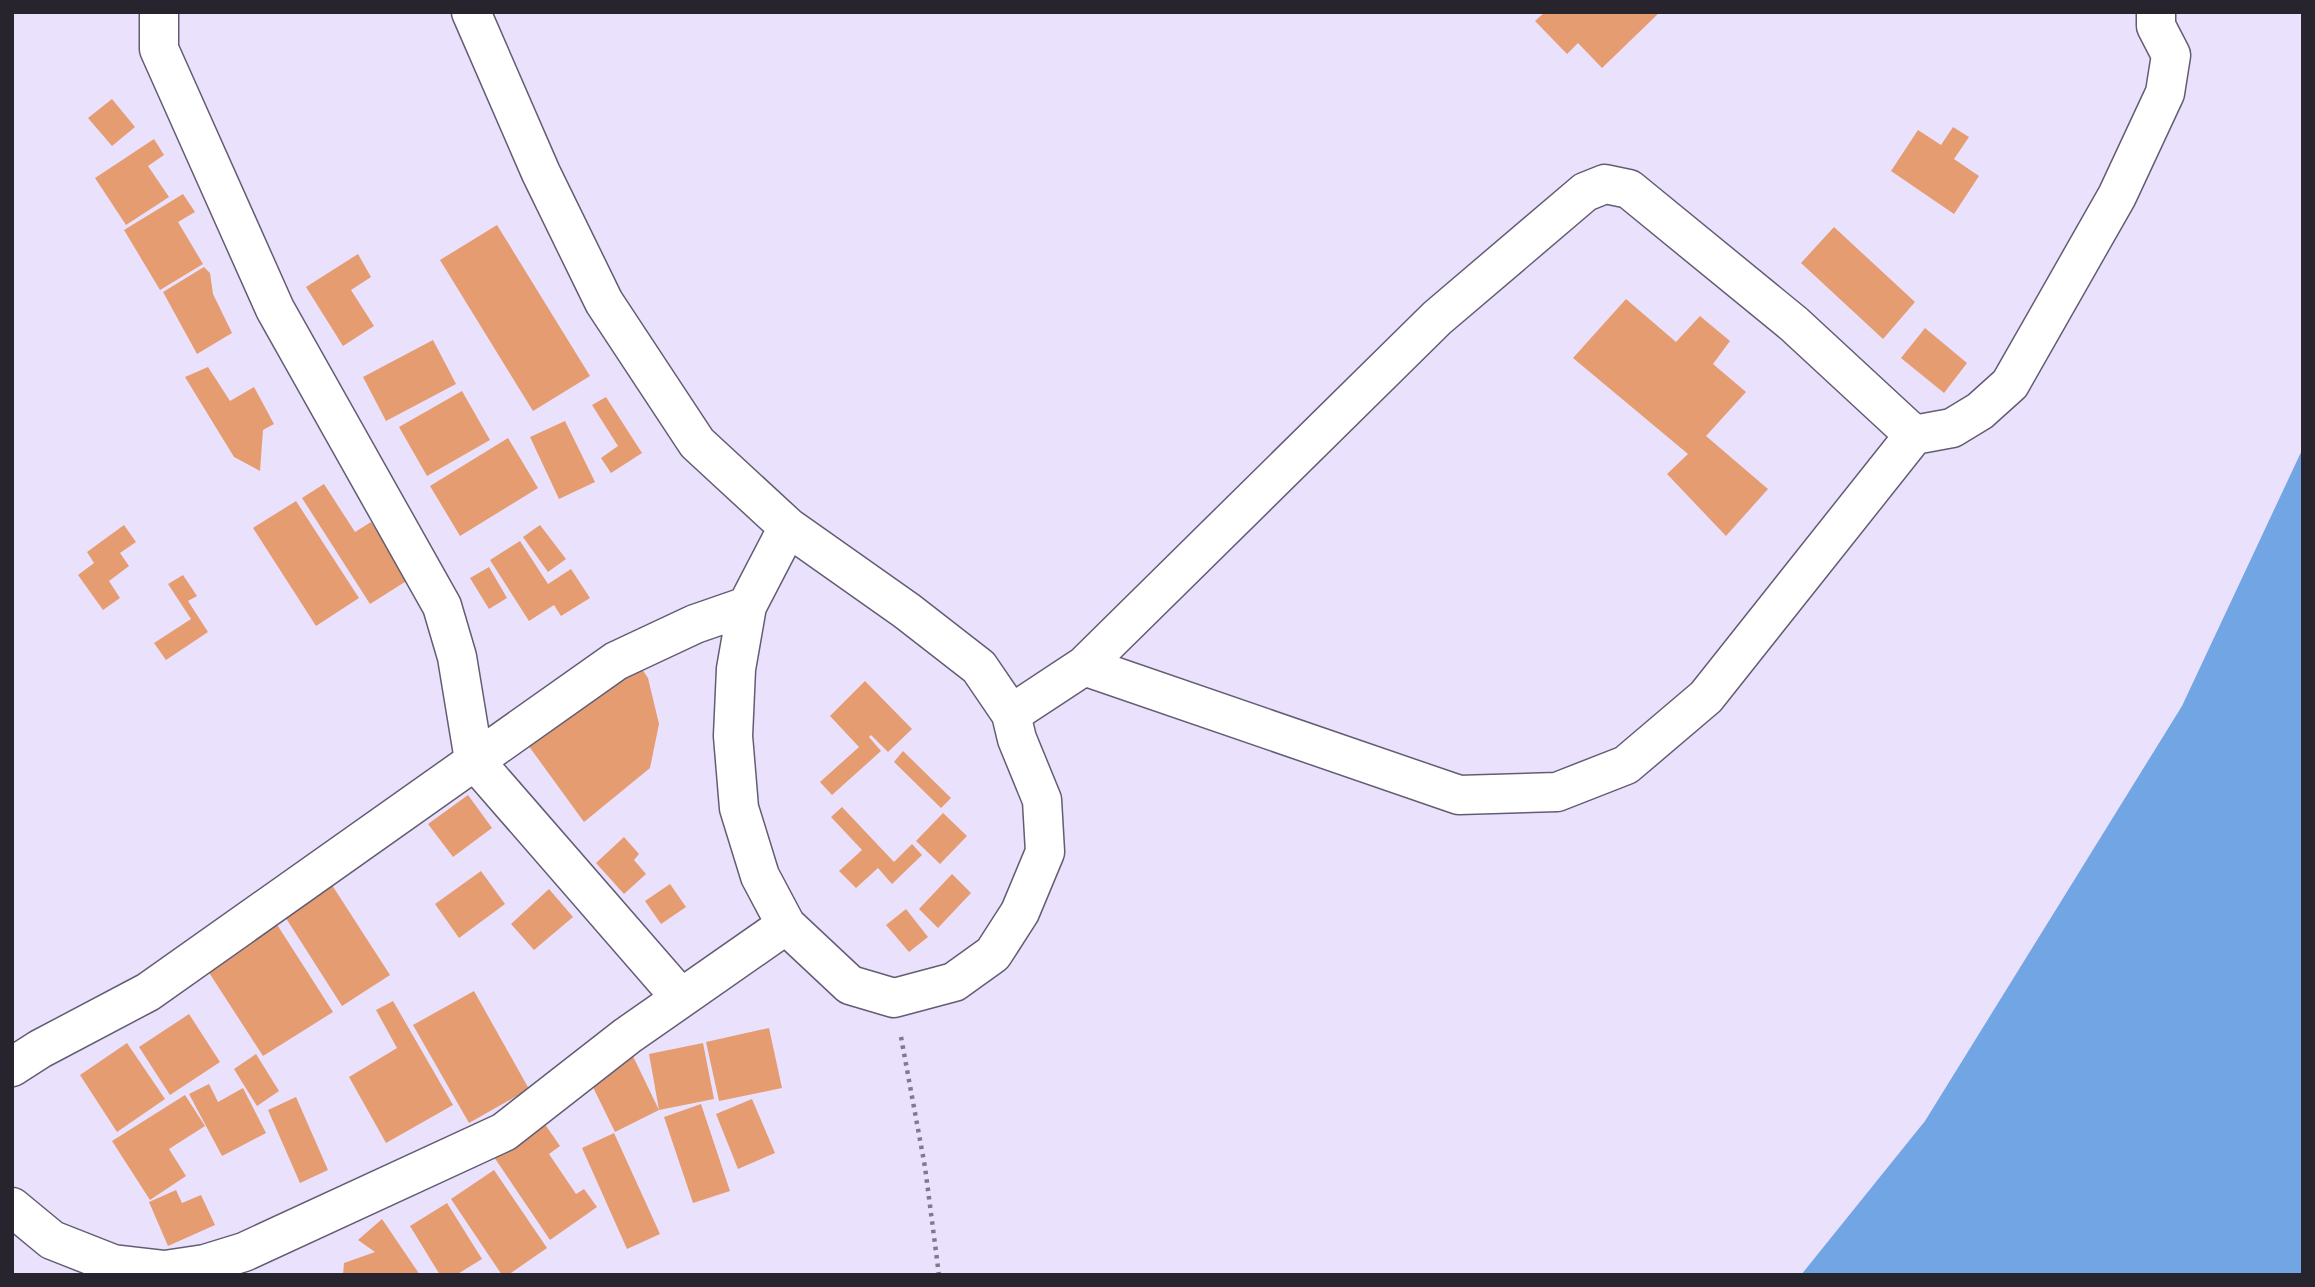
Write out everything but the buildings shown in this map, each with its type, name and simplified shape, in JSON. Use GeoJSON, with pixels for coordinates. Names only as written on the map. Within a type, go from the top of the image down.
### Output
{"type":"FeatureCollection","features":[{"type":"Feature","properties":{"kind":"street"},"geometry":{"type":"LineString","coordinates":[[159,12],[159,49],[275,309],[442,606],[457,657],[474,760],[681,998]]}},
{"type":"Feature","properties":{"kind":"street"},"geometry":{"type":"LineString","coordinates":[[471,12],[541,173],[604,302],[696,443],[788,527],[907,611],[979,667],[1011,714],[1017,739],[1042,800],[1045,852],[1020,912],[993,954],[954,982],[894,998],[850,985],[786,925],[760,876],[739,808],[734,709],[736,668],[747,606],[788,527]]}},
{"type":"Feature","properties":{"kind":"street"},"geometry":{"type":"LineString","coordinates":[[1084,666],[1459,794],[1557,792],[1626,765],[1706,697],[1914,435],[1952,428],[1980,411],[2010,384],[2117,196],[2165,93],[2171,55],[2156,26],[2156,12]]}},
{"type":"Feature","properties":{"kind":"street"},"geometry":{"type":"LineString","coordinates":[[1011,714],[1084,666],[1437,318],[1585,192],[1605,184],[1629,189],[1794,324],[1914,435]]}},
{"type":"Feature","properties":{"kind":"street"},"geometry":{"type":"LineString","coordinates":[[12,1067],[40,1049],[148,992],[474,760],[617,662],[695,624],[747,606]]}},
{"type":"Feature","properties":{"kind":"street"},"geometry":{"type":"LineString","coordinates":[[12,1207],[52,1240],[113,1264],[165,1270],[205,1264],[244,1252],[504,1132],[539,1108],[598,1058],[786,925]]}},
{"type":"Feature","properties":{"kind":"path"},"geometry":{"type":"LineString","coordinates":[[894,998],[925,1167],[939,1275]]}},
{"type":"Feature","properties":{"kind":"water"},"geometry":{"type":"Polygon","coordinates":[[[2303,448],[2303,1275],[1801,1275],[1925,1121],[2182,706],[2303,448]]]}}]}
